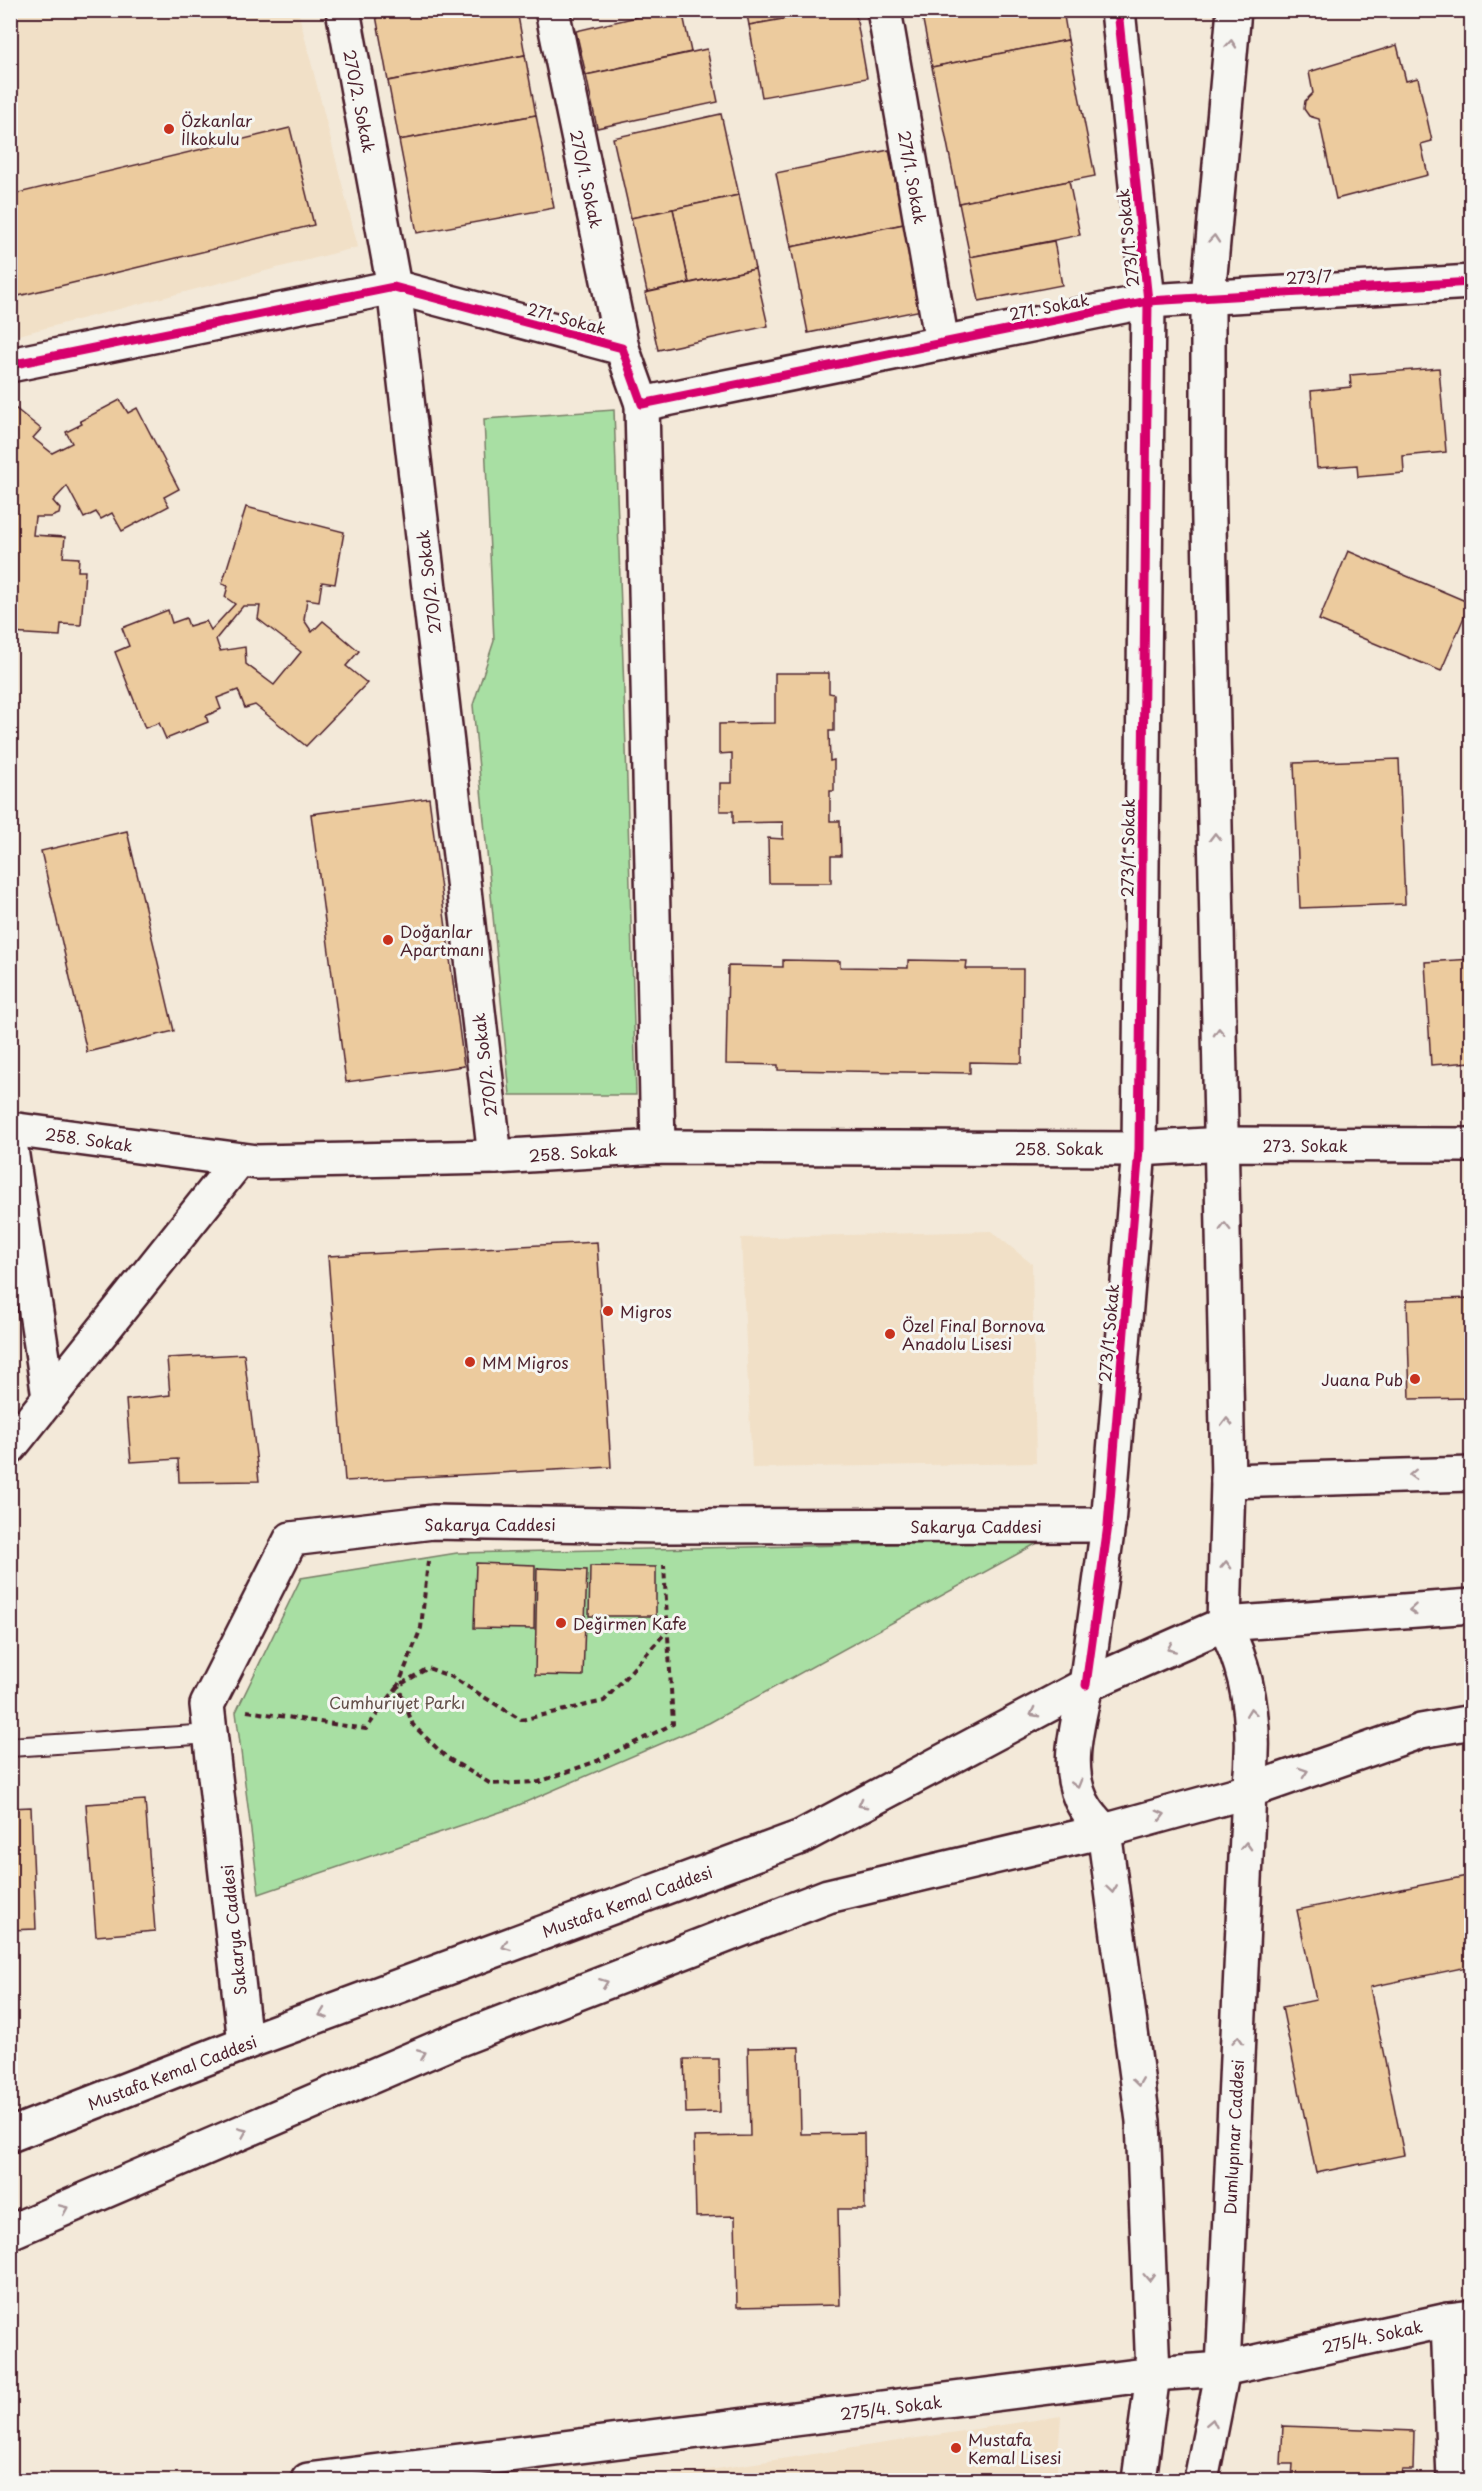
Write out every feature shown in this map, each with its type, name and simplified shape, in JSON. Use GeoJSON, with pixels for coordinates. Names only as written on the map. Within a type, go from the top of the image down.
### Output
{"type":"FeatureCollection","features":[{"type":"Feature","properties":{"kind":"street","name":"270/2. Sokak"},"geometry":{"type":"LineString","coordinates":[[343,10],[394,287],[495,1157]]}},
{"type":"Feature","properties":{"kind":"street","name":"270/1. Sokak"},"geometry":{"type":"LineString","coordinates":[[552,10],[622,348]]}},
{"type":"Feature","properties":{"kind":"street","name":"271/1. Sokak"},"geometry":{"type":"LineString","coordinates":[[884,10],[942,343]]}},
{"type":"Feature","properties":{"kind":"street","name":"273/1. Sokak"},"geometry":{"type":"LineString","coordinates":[[1104,1831],[1085,1808],[1074,1778],[1073,1747],[1086,1685],[1108,1525],[1139,1149],[1149,301],[1118,10]]}},
{"type":"Feature","properties":{"kind":"street"},"geometry":{"type":"LineString","coordinates":[[1234,10],[1208,297],[1208,472],[1228,1481],[1224,1624],[1472,1606]]}},
{"type":"Feature","properties":{"kind":"street","name":"273/7"},"geometry":{"type":"LineString","coordinates":[[1149,301],[1472,282]]}},
{"type":"Feature","properties":{"kind":"street","name":"271. Sokak"},"geometry":{"type":"LineString","coordinates":[[10,365],[394,287],[622,348],[642,405],[1149,301]]}},
{"type":"Feature","properties":{"kind":"street"},"geometry":{"type":"LineString","coordinates":[[642,405],[658,1147]]}},
{"type":"Feature","properties":{"kind":"street","name":"258. Sokak"},"geometry":{"type":"LineString","coordinates":[[10,1129],[257,1162],[495,1157],[658,1147],[1139,1149]]}},
{"type":"Feature","properties":{"kind":"street"},"geometry":{"type":"LineString","coordinates":[[10,1143],[49,1397]]}},
{"type":"Feature","properties":{"kind":"street","name":"273. Sokak"},"geometry":{"type":"LineString","coordinates":[[1139,1149],[1223,1144],[1472,1145]]}},
{"type":"Feature","properties":{"kind":"street"},"geometry":{"type":"LineString","coordinates":[[10,1447],[239,1160]]}},
{"type":"Feature","properties":{"kind":"street"},"geometry":{"type":"LineString","coordinates":[[1228,1481],[1472,1474]]}},
{"type":"Feature","properties":{"kind":"street","name":"Sakarya Caddesi"},"geometry":{"type":"LineString","coordinates":[[245,2043],[209,1720],[291,1539],[433,1522],[662,1526],[1108,1525]]}},
{"type":"Feature","properties":{"kind":"street","name":"Mustafa Kemal Caddesi"},"geometry":{"type":"LineString","coordinates":[[10,2136],[245,2043],[801,1837],[1086,1685],[1224,1624]]}},
{"type":"Feature","properties":{"kind":"street","name":"Dumlupınar Caddesi"},"geometry":{"type":"LineString","coordinates":[[1201,2481],[1223,2368],[1252,1766],[1252,1721],[1247,1685],[1238,1651],[1224,1624]]}},
{"type":"Feature","properties":{"kind":"street"},"geometry":{"type":"LineString","coordinates":[[10,2232],[449,2043],[828,1896],[1104,1831],[1249,1791],[1421,1731],[1472,1722]]}},
{"type":"Feature","properties":{"kind":"street"},"geometry":{"type":"LineString","coordinates":[[1104,1831],[1143,2121],[1153,2374],[1139,2481]]}},
{"type":"Feature","properties":{"kind":"street"},"geometry":{"type":"LineString","coordinates":[[1454,2481],[1460,2318]]}},
{"type":"Feature","properties":{"kind":"street","name":"275/4. Sokak"},"geometry":{"type":"LineString","coordinates":[[308,2481],[1153,2374],[1223,2368],[1460,2318]]}},
{"type":"Feature","properties":{"kind":"lane"},"geometry":{"type":"LineString","coordinates":[[10,1747],[209,1720]]}},
{"type":"Feature","properties":{"kind":"path"},"geometry":{"type":"LineString","coordinates":[[209,1720],[366,1729],[398,1686],[420,1628],[433,1522]]}},
{"type":"Feature","properties":{"kind":"path"},"geometry":{"type":"LineString","coordinates":[[398,1686],[413,1725],[446,1756],[491,1784],[539,1782],[597,1761],[672,1724],[662,1526]]}},
{"type":"Feature","properties":{"kind":"path"},"geometry":{"type":"LineString","coordinates":[[398,1686],[428,1668],[452,1677],[521,1720],[604,1701],[667,1631]]}},
{"type":"Feature","properties":{"kind":"shaded area","name":"Özkanlar İlkokulu"},"geometry":{"type":"Polygon","coordinates":[[[11,11],[298,11],[358,247],[11,337],[11,11]]]}},
{"type":"Feature","properties":{"kind":"shaded area","name":"Özel Final Bornova Anadolu Lisesi"},"geometry":{"type":"Polygon","coordinates":[[[991,1231],[1032,1264],[1036,1463],[752,1468],[741,1238],[991,1231]]]}},
{"type":"Feature","properties":{"kind":"shaded area","name":"Mustafa Kemal Lisesi"},"geometry":{"type":"Polygon","coordinates":[[[1061,2416],[1056,2480],[644,2480],[1061,2416]]]}},
{"type":"Feature","properties":{"kind":"green space"},"geometry":{"type":"Polygon","coordinates":[[[614,410],[636,1095],[510,1095],[473,705],[494,641],[484,419],[614,410]]]}},
{"type":"Feature","properties":{"kind":"green space","name":"Cumhuriyet Parkı"},"geometry":{"type":"Polygon","coordinates":[[[1041,1541],[709,1723],[512,1808],[259,1894],[236,1712],[301,1578],[457,1553],[1041,1541]]]}},
{"type":"Feature","properties":{"kind":"building"},"geometry":{"type":"Polygon","coordinates":[[[375,10],[517,10],[525,55],[388,81],[375,10]]]}},
{"type":"Feature","properties":{"kind":"building"},"geometry":{"type":"Polygon","coordinates":[[[667,10],[682,10],[691,52],[586,75],[576,31],[667,10]]]}},
{"type":"Feature","properties":{"kind":"building"},"geometry":{"type":"Polygon","coordinates":[[[746,10],[834,10],[749,25],[746,10]]]}},
{"type":"Feature","properties":{"kind":"building"},"geometry":{"type":"Polygon","coordinates":[[[834,10],[855,10],[867,78],[762,97],[749,25],[834,10]]]}},
{"type":"Feature","properties":{"kind":"building"},"geometry":{"type":"Polygon","coordinates":[[[921,10],[1063,10],[1068,40],[932,67],[921,10]]]}},
{"type":"Feature","properties":{"kind":"building"},"geometry":{"type":"Polygon","coordinates":[[[1068,40],[1095,176],[959,203],[932,67],[1068,40]]]}},
{"type":"Feature","properties":{"kind":"building"},"geometry":{"type":"Polygon","coordinates":[[[1397,45],[1406,81],[1418,78],[1432,141],[1421,144],[1428,175],[1336,199],[1319,119],[1309,116],[1304,109],[1305,101],[1313,93],[1309,72],[1397,45]]]}},
{"type":"Feature","properties":{"kind":"building"},"geometry":{"type":"Polygon","coordinates":[[[707,49],[718,102],[597,128],[586,75],[707,49]]]}},
{"type":"Feature","properties":{"kind":"building"},"geometry":{"type":"Polygon","coordinates":[[[525,55],[536,115],[399,140],[388,81],[525,55]]]}},
{"type":"Feature","properties":{"kind":"building"},"geometry":{"type":"Polygon","coordinates":[[[721,114],[739,195],[631,218],[613,138],[721,114]]]}},
{"type":"Feature","properties":{"kind":"building"},"geometry":{"type":"Polygon","coordinates":[[[536,115],[554,208],[417,233],[399,140],[536,115]]]}},
{"type":"Feature","properties":{"kind":"building"},"geometry":{"type":"Polygon","coordinates":[[[290,128],[314,225],[10,298],[10,195],[290,128]]]}},
{"type":"Feature","properties":{"kind":"building"},"geometry":{"type":"Polygon","coordinates":[[[889,150],[904,224],[791,247],[776,173],[889,150]]]}},
{"type":"Feature","properties":{"kind":"building"},"geometry":{"type":"Polygon","coordinates":[[[1069,181],[1080,235],[970,257],[959,203],[1069,181]]]}},
{"type":"Feature","properties":{"kind":"building"},"geometry":{"type":"Polygon","coordinates":[[[739,195],[755,269],[689,283],[673,209],[739,195]]]}},
{"type":"Feature","properties":{"kind":"building"},"geometry":{"type":"Polygon","coordinates":[[[673,209],[689,283],[647,292],[631,218],[673,209]]]}},
{"type":"Feature","properties":{"kind":"building"},"geometry":{"type":"Polygon","coordinates":[[[904,224],[922,310],[808,333],[791,247],[904,224]]]}},
{"type":"Feature","properties":{"kind":"building"},"geometry":{"type":"Polygon","coordinates":[[[1054,241],[1062,285],[979,301],[970,257],[1054,241]]]}},
{"type":"Feature","properties":{"kind":"building"},"geometry":{"type":"Polygon","coordinates":[[[755,269],[768,326],[658,350],[645,293],[755,269]]]}},
{"type":"Feature","properties":{"kind":"building"},"geometry":{"type":"Polygon","coordinates":[[[1439,368],[1446,452],[1403,456],[1404,473],[1358,477],[1357,465],[1317,468],[1311,391],[1351,387],[1350,375],[1439,368]]]}},
{"type":"Feature","properties":{"kind":"building"},"geometry":{"type":"Polygon","coordinates":[[[120,400],[128,413],[137,408],[179,489],[164,497],[169,506],[122,531],[112,513],[101,519],[96,512],[84,518],[67,486],[53,501],[60,509],[59,514],[51,517],[35,517],[33,535],[65,537],[63,557],[79,558],[78,571],[85,571],[81,625],[61,624],[60,636],[10,633],[10,404],[41,429],[33,438],[52,453],[72,443],[66,432],[82,424],[80,421],[120,400]]]}},
{"type":"Feature","properties":{"kind":"building"},"geometry":{"type":"Polygon","coordinates":[[[246,507],[344,532],[335,584],[322,582],[319,601],[307,599],[304,620],[312,632],[323,621],[359,651],[346,666],[367,683],[306,746],[255,705],[245,708],[238,690],[217,698],[221,709],[206,716],[208,722],[166,739],[159,723],[145,728],[115,652],[129,646],[122,628],[168,610],[172,623],[186,618],[189,626],[206,621],[211,630],[235,604],[225,597],[228,586],[222,584],[246,507]],[[243,606],[216,639],[220,651],[245,647],[246,664],[274,685],[301,652],[258,619],[260,606],[243,606]]]}},
{"type":"Feature","properties":{"kind":"building"},"geometry":{"type":"Polygon","coordinates":[[[1348,551],[1470,603],[1441,671],[1319,620],[1348,551]]]}},
{"type":"Feature","properties":{"kind":"building"},"geometry":{"type":"Polygon","coordinates":[[[775,673],[829,673],[829,693],[834,694],[834,731],[829,731],[830,761],[834,760],[834,791],[830,791],[830,821],[840,821],[841,856],[831,856],[831,883],[769,883],[768,838],[783,839],[783,822],[733,823],[733,811],[720,811],[720,783],[732,783],[732,753],[719,754],[719,724],[775,723],[775,673]]]}},
{"type":"Feature","properties":{"kind":"building"},"geometry":{"type":"Polygon","coordinates":[[[1399,759],[1405,904],[1300,908],[1294,763],[1399,759]]]}},
{"type":"Feature","properties":{"kind":"building","name":"Doğanlar Apartmanı"},"geometry":{"type":"Polygon","coordinates":[[[429,798],[464,1066],[346,1082],[311,814],[429,798]]]}},
{"type":"Feature","properties":{"kind":"building"},"geometry":{"type":"Polygon","coordinates":[[[127,831],[174,1031],[87,1052],[41,851],[127,831]]]}},
{"type":"Feature","properties":{"kind":"building"},"geometry":{"type":"Polygon","coordinates":[[[1472,959],[1472,1062],[1431,1065],[1425,962],[1472,959]]]}},
{"type":"Feature","properties":{"kind":"building"},"geometry":{"type":"Polygon","coordinates":[[[783,960],[840,961],[840,967],[908,968],[908,960],[967,961],[966,969],[1023,969],[1022,1063],[970,1062],[970,1073],[778,1070],[778,1065],[726,1064],[728,966],[783,967],[783,960]]]}},
{"type":"Feature","properties":{"kind":"building","name":"MM Migros"},"geometry":{"type":"Polygon","coordinates":[[[597,1242],[611,1467],[345,1481],[328,1256],[597,1242]]]}},
{"type":"Feature","properties":{"kind":"building"},"geometry":{"type":"Polygon","coordinates":[[[1472,1298],[1472,1398],[1410,1399],[1407,1300],[1472,1298]]]}},
{"type":"Feature","properties":{"kind":"building"},"geometry":{"type":"Polygon","coordinates":[[[244,1354],[259,1481],[179,1482],[178,1459],[131,1462],[126,1400],[170,1395],[167,1358],[244,1354]]]}},
{"type":"Feature","properties":{"kind":"building"},"geometry":{"type":"Polygon","coordinates":[[[476,1563],[535,1565],[534,1629],[474,1628],[476,1563]]]}},
{"type":"Feature","properties":{"kind":"building"},"geometry":{"type":"Polygon","coordinates":[[[590,1566],[656,1567],[656,1616],[589,1616],[590,1566]]]}},
{"type":"Feature","properties":{"kind":"building","name":"Değirmen Kafe"},"geometry":{"type":"Polygon","coordinates":[[[537,1568],[587,1570],[583,1676],[535,1675],[537,1568]]]}},
{"type":"Feature","properties":{"kind":"building"},"geometry":{"type":"Polygon","coordinates":[[[145,1800],[155,1931],[96,1936],[86,1804],[145,1800]]]}},
{"type":"Feature","properties":{"kind":"building"},"geometry":{"type":"Polygon","coordinates":[[[31,1807],[36,1929],[10,1930],[10,1808],[31,1807]]]}},
{"type":"Feature","properties":{"kind":"building"},"geometry":{"type":"Polygon","coordinates":[[[1472,1875],[1472,1966],[1370,1987],[1404,2155],[1316,2173],[1282,2007],[1316,2000],[1297,1910],[1472,1875]]]}},
{"type":"Feature","properties":{"kind":"building"},"geometry":{"type":"Polygon","coordinates":[[[799,2047],[801,2134],[864,2133],[865,2209],[838,2209],[840,2305],[737,2307],[735,2216],[696,2217],[694,2137],[750,2136],[748,2048],[799,2047]]]}},
{"type":"Feature","properties":{"kind":"building"},"geometry":{"type":"Polygon","coordinates":[[[684,2059],[719,2059],[720,2112],[686,2113],[684,2059]]]}},
{"type":"Feature","properties":{"kind":"building"},"geometry":{"type":"Polygon","coordinates":[[[1283,2426],[1414,2431],[1413,2470],[1402,2470],[1401,2480],[1292,2480],[1293,2464],[1281,2464],[1283,2426]]]}},
{"type":"Feature","properties":{"kind":"cycle path"},"geometry":{"type":"LineString","coordinates":[[1086,1685],[1108,1525],[1139,1149],[1148,301],[1118,10]]}},
{"type":"Feature","properties":{"kind":"cycle path"},"geometry":{"type":"LineString","coordinates":[[10,365],[394,287],[622,348],[642,404],[1148,301],[1472,282]]}},
{"type":"Feature","properties":{"kind":"place","name":"Özkanlar İlkokulu"},"geometry":{"type":"Point","coordinates":[169,129]}},
{"type":"Feature","properties":{"kind":"place","name":"Doğanlar Apartmanı"},"geometry":{"type":"Point","coordinates":[388,940]}},
{"type":"Feature","properties":{"kind":"place","name":"Migros"},"geometry":{"type":"Point","coordinates":[608,1311]}},
{"type":"Feature","properties":{"kind":"place","name":"Özel Final Bornova Anadolu Lisesi"},"geometry":{"type":"Point","coordinates":[890,1334]}},
{"type":"Feature","properties":{"kind":"place","name":"MM Migros"},"geometry":{"type":"Point","coordinates":[470,1362]}},
{"type":"Feature","properties":{"kind":"place","name":"Juana Pub"},"geometry":{"type":"Point","coordinates":[1415,1379]}},
{"type":"Feature","properties":{"kind":"place","name":"Değirmen Kafe"},"geometry":{"type":"Point","coordinates":[561,1623]}},
{"type":"Feature","properties":{"kind":"place","name":"Mustafa Kemal Lisesi"},"geometry":{"type":"Point","coordinates":[956,2448]}}]}
